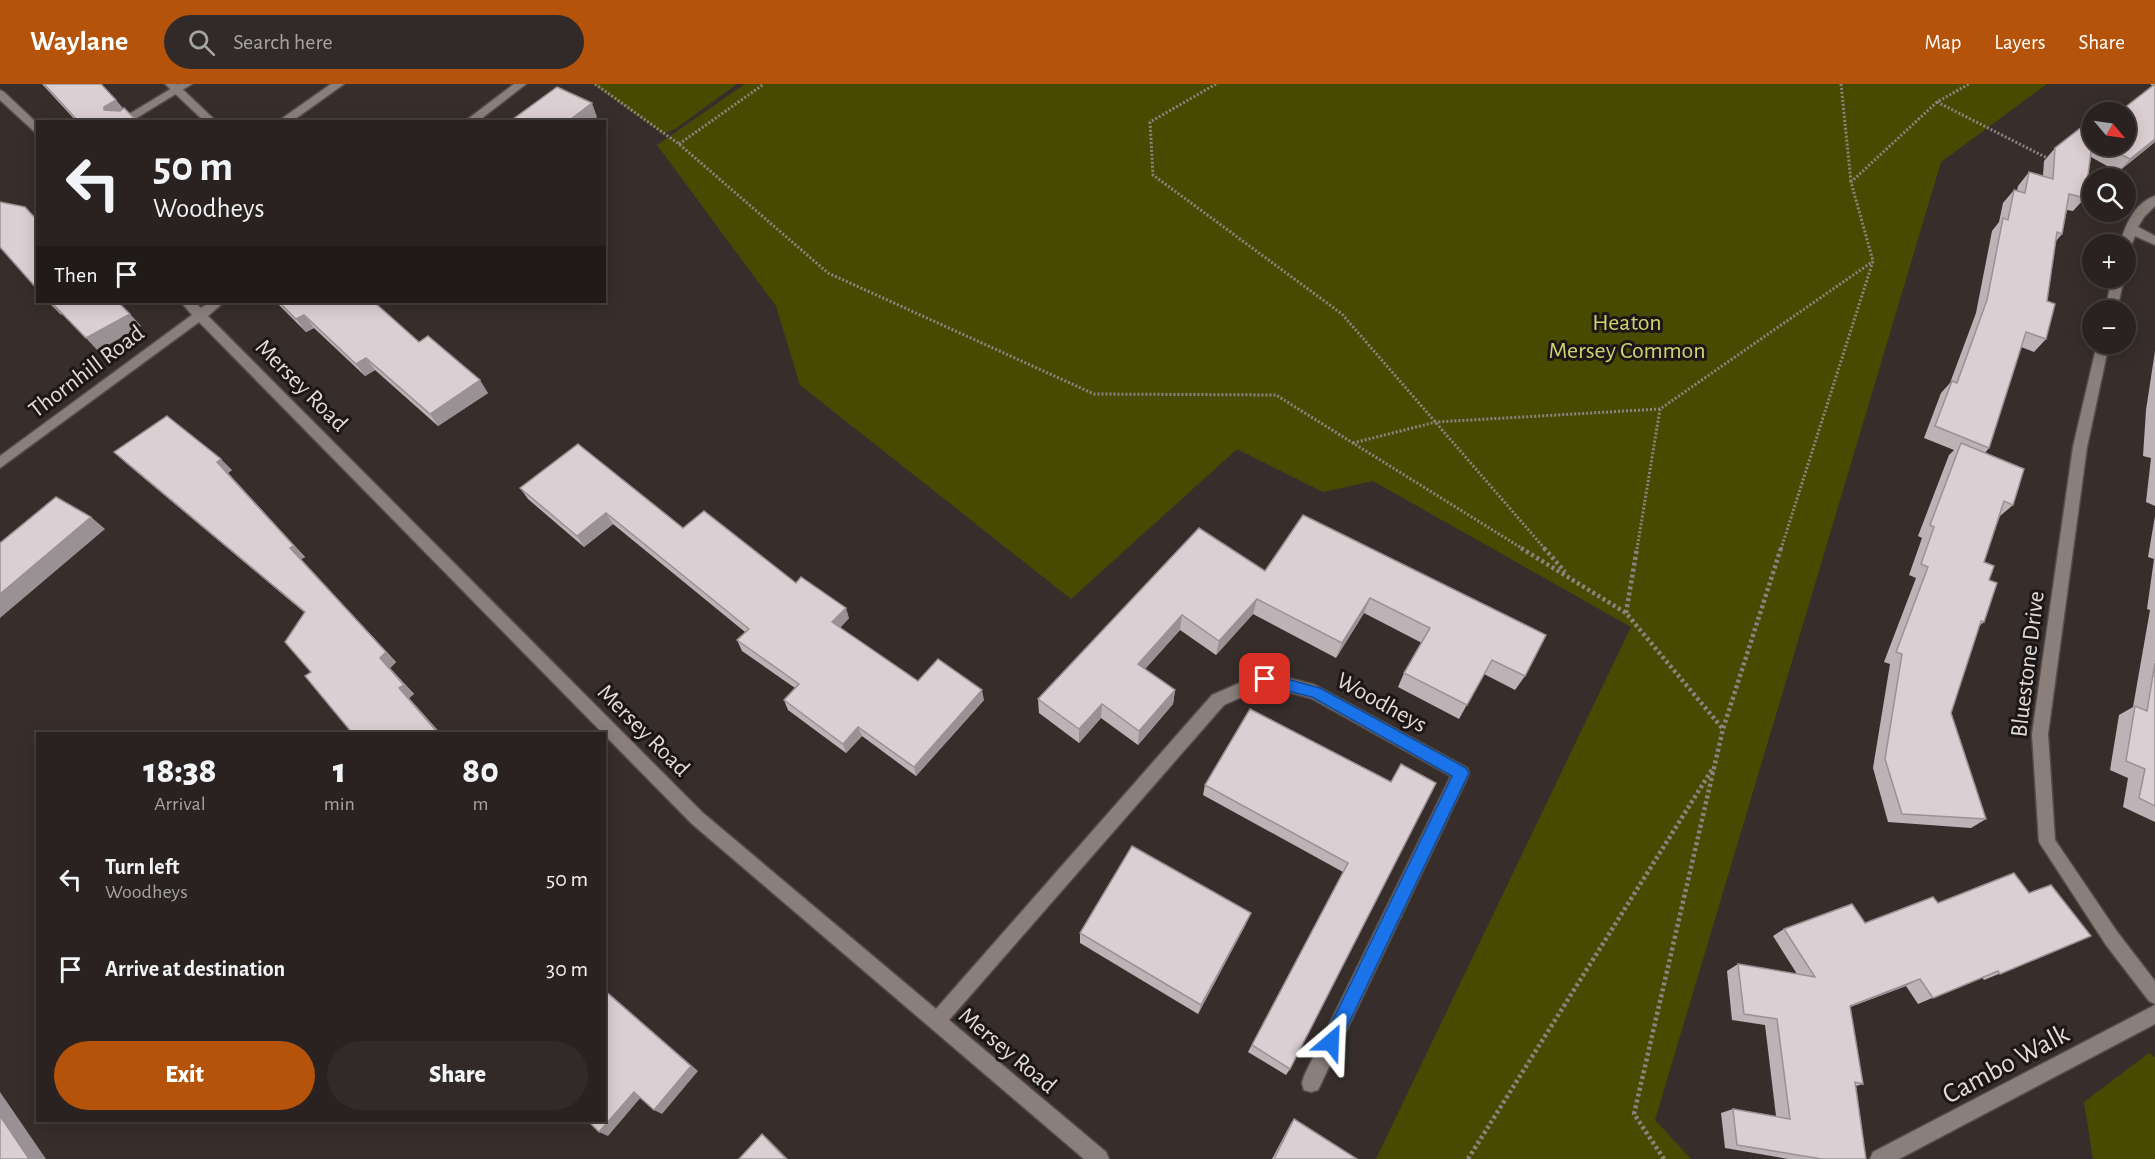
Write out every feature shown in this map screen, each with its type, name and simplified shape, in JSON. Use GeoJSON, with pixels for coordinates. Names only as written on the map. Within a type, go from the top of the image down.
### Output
{"type":"FeatureCollection","features":[{"type":"Feature","properties":{"kind":"street"},"geometry":{"type":"LineString","coordinates":[[285,120],[339,84]]}},
{"type":"Feature","properties":{"kind":"street"},"geometry":{"type":"LineString","coordinates":[[472,120],[521,84]]}},
{"type":"Feature","properties":{"kind":"street"},"geometry":{"type":"LineString","coordinates":[[124,120],[178,86],[210,120]]}},
{"type":"Feature","properties":{"kind":"street"},"geometry":{"type":"LineString","coordinates":[[0,94],[36,129]]}},
{"type":"Feature","properties":{"kind":"street"},"geometry":{"type":"LineString","coordinates":[[2129,234],[2130,228],[2145,207],[2155,200]]}},
{"type":"Feature","properties":{"kind":"street"},"geometry":{"type":"LineString","coordinates":[[2130,228],[2155,241]]}},
{"type":"Feature","properties":{"kind":"street","name":"Mersey Road"},"geometry":{"type":"LineString","coordinates":[[188,303],[697,818],[1099,1159]]}},
{"type":"Feature","properties":{"kind":"street","name":"Thornhill Road"},"geometry":{"type":"LineString","coordinates":[[0,463],[217,303]]}},
{"type":"Feature","properties":{"kind":"street","name":"Bluestone Drive"},"geometry":{"type":"LineString","coordinates":[[2101,354],[2080,447],[2040,734],[2047,842],[2112,939],[2155,995]]}},
{"type":"Feature","properties":{"kind":"street","name":"Woodheys"},"geometry":{"type":"LineString","coordinates":[[937,1021],[1218,700],[1265,679],[1315,692],[1461,773],[1311,1083]]}},
{"type":"Feature","properties":{"kind":"street","name":"Cambo Walk"},"geometry":{"type":"LineString","coordinates":[[1880,1159],[2155,1014]]}},
{"type":"Feature","properties":{"kind":"path"},"geometry":{"type":"LineString","coordinates":[[595,84],[679,144],[828,273],[1094,394],[1276,395],[1626,613],[1723,729]]}},
{"type":"Feature","properties":{"kind":"path"},"geometry":{"type":"LineString","coordinates":[[679,144],[764,84]]}},
{"type":"Feature","properties":{"kind":"path"},"geometry":{"type":"LineString","coordinates":[[1216,84],[1150,122],[1153,175],[1341,314],[1569,577]]}},
{"type":"Feature","properties":{"kind":"path"},"geometry":{"type":"LineString","coordinates":[[1664,1159],[1634,1114],[1723,729],[1873,261],[1851,182],[1841,84]]}},
{"type":"Feature","properties":{"kind":"path"},"geometry":{"type":"LineString","coordinates":[[1851,182],[1937,102],[1969,84]]}},
{"type":"Feature","properties":{"kind":"path"},"geometry":{"type":"LineString","coordinates":[[1937,102],[2051,160]]}},
{"type":"Feature","properties":{"kind":"path"},"geometry":{"type":"LineString","coordinates":[[1353,443],[1436,422],[1660,409],[1873,261]]}},
{"type":"Feature","properties":{"kind":"path"},"geometry":{"type":"LineString","coordinates":[[1626,613],[1660,409]]}},
{"type":"Feature","properties":{"kind":"path"},"geometry":{"type":"LineString","coordinates":[[1468,1159],[1715,764]]}},
{"type":"Feature","properties":{"kind":"green space"},"geometry":{"type":"Polygon","coordinates":[[[593,84],[737,84],[675,129],[663,134],[593,84]]]}},
{"type":"Feature","properties":{"kind":"green space","name":"Heaton Mersey Common"},"geometry":{"type":"Polygon","coordinates":[[[745,84],[2047,84],[1941,162],[1655,1120],[1691,1159],[1376,1159],[1631,627],[1373,481],[1323,492],[1237,449],[1071,599],[800,385],[776,306],[657,145],[745,84]]]}},
{"type":"Feature","properties":{"kind":"green space"},"geometry":{"type":"Polygon","coordinates":[[[2149,1053],[2155,1057],[2155,1159],[2093,1159],[2084,1102],[2149,1053]]]}},
{"type":"Feature","properties":{"kind":"building"},"geometry":{"type":"Polygon","coordinates":[[[44,84],[101,84],[116,100],[104,107],[104,110],[120,111],[124,108],[136,120],[77,120],[44,84]]]}},
{"type":"Feature","properties":{"kind":"building"},"geometry":{"type":"Polygon","coordinates":[[[2155,84],[2155,139],[2136,154],[2136,102],[2132,102],[2155,84]]]}},
{"type":"Feature","properties":{"kind":"building"},"geometry":{"type":"Polygon","coordinates":[[[557,87],[592,103],[570,120],[512,120],[557,87]]]}},
{"type":"Feature","properties":{"kind":"building"},"geometry":{"type":"Polygon","coordinates":[[[2082,127],[2082,156],[2090,156],[2089,168],[2082,168],[2082,197],[2069,194],[2062,234],[2057,232],[2047,301],[2055,304],[2046,339],[2026,332],[1989,448],[1935,426],[1952,381],[1957,383],[1987,300],[2003,218],[2008,220],[2014,190],[2025,193],[2029,172],[2053,179],[2055,148],[2082,127]]]}},
{"type":"Feature","properties":{"kind":"building"},"geometry":{"type":"Polygon","coordinates":[[[0,202],[25,207],[36,219],[36,288],[0,247],[0,202]]]}},
{"type":"Feature","properties":{"kind":"building"},"geometry":{"type":"Polygon","coordinates":[[[52,303],[119,303],[130,314],[86,338],[52,303]]]}},
{"type":"Feature","properties":{"kind":"building"},"geometry":{"type":"Polygon","coordinates":[[[280,303],[375,303],[419,342],[428,336],[480,380],[430,414],[366,358],[356,364],[304,315],[296,319],[280,303]]]}},
{"type":"Feature","properties":{"kind":"building"},"geometry":{"type":"Polygon","coordinates":[[[167,416],[221,459],[217,462],[294,546],[290,548],[386,652],[380,658],[404,685],[399,688],[437,732],[351,732],[305,676],[311,672],[285,642],[305,612],[114,452],[167,416]]]}},
{"type":"Feature","properties":{"kind":"building"},"geometry":{"type":"Polygon","coordinates":[[[1961,443],[2024,469],[2013,505],[2004,501],[1984,562],[1994,566],[1989,580],[1997,583],[1984,622],[1981,621],[1951,713],[1986,819],[1902,814],[1885,759],[1902,654],[1896,652],[1928,567],[1921,564],[1934,527],[1930,525],[1961,443]]]}},
{"type":"Feature","properties":{"kind":"building"},"geometry":{"type":"Polygon","coordinates":[[[578,444],[683,528],[704,511],[796,583],[801,577],[846,608],[832,622],[918,681],[938,659],[982,690],[914,767],[858,727],[843,744],[784,700],[799,684],[737,640],[749,629],[606,513],[577,536],[520,488],[578,444]]]}},
{"type":"Feature","properties":{"kind":"building"},"geometry":{"type":"Polygon","coordinates":[[[56,497],[91,517],[0,594],[0,543],[56,497]]]}},
{"type":"Feature","properties":{"kind":"building"},"geometry":{"type":"Polygon","coordinates":[[[1303,515],[1546,635],[1525,676],[1492,660],[1467,705],[1404,673],[1430,628],[1370,598],[1342,643],[1257,599],[1219,641],[1182,615],[1138,664],[1175,690],[1139,731],[1102,704],[1079,729],[1038,699],[1199,528],[1265,571],[1303,515]]]}},
{"type":"Feature","properties":{"kind":"building"},"geometry":{"type":"Polygon","coordinates":[[[2155,663],[2155,806],[2139,798],[2145,769],[2126,761],[2135,706],[2147,711],[2155,663]]]}},
{"type":"Feature","properties":{"kind":"building"},"geometry":{"type":"Polygon","coordinates":[[[1250,709],[1391,782],[1401,764],[1436,783],[1290,1069],[1252,1045],[1348,863],[1205,785],[1250,709]]]}},
{"type":"Feature","properties":{"kind":"building"},"geometry":{"type":"Polygon","coordinates":[[[1132,846],[1251,913],[1201,1005],[1080,933],[1132,846]]]}},
{"type":"Feature","properties":{"kind":"building"},"geometry":{"type":"Polygon","coordinates":[[[2014,873],[2029,893],[2051,885],[2091,936],[2000,974],[1998,971],[1933,998],[1920,979],[1850,1006],[1863,1084],[1855,1082],[1866,1159],[1822,1159],[1737,1145],[1733,1109],[1790,1119],[1777,1019],[1744,1014],[1738,964],[1815,977],[1784,929],[1852,904],[1865,923],[1933,897],[1938,903],[2014,873]]]}},
{"type":"Feature","properties":{"kind":"building"},"geometry":{"type":"Polygon","coordinates":[[[606,992],[691,1066],[654,1110],[634,1092],[599,1132],[589,1122],[606,1122],[606,992]]]}},
{"type":"Feature","properties":{"kind":"building"},"geometry":{"type":"Polygon","coordinates":[[[0,1116],[29,1159],[0,1159],[0,1116]]]}},
{"type":"Feature","properties":{"kind":"building"},"geometry":{"type":"Polygon","coordinates":[[[1294,1119],[1357,1159],[1274,1159],[1294,1119]]]}},
{"type":"Feature","properties":{"kind":"building"},"geometry":{"type":"Polygon","coordinates":[[[762,1134],[786,1159],[739,1159],[762,1134]]]}},
{"type":"Feature","properties":{"kind":"route"},"geometry":{"type":"LineString","coordinates":[[1265,679],[1315,692],[1461,773],[1331,1042]]}}]}
